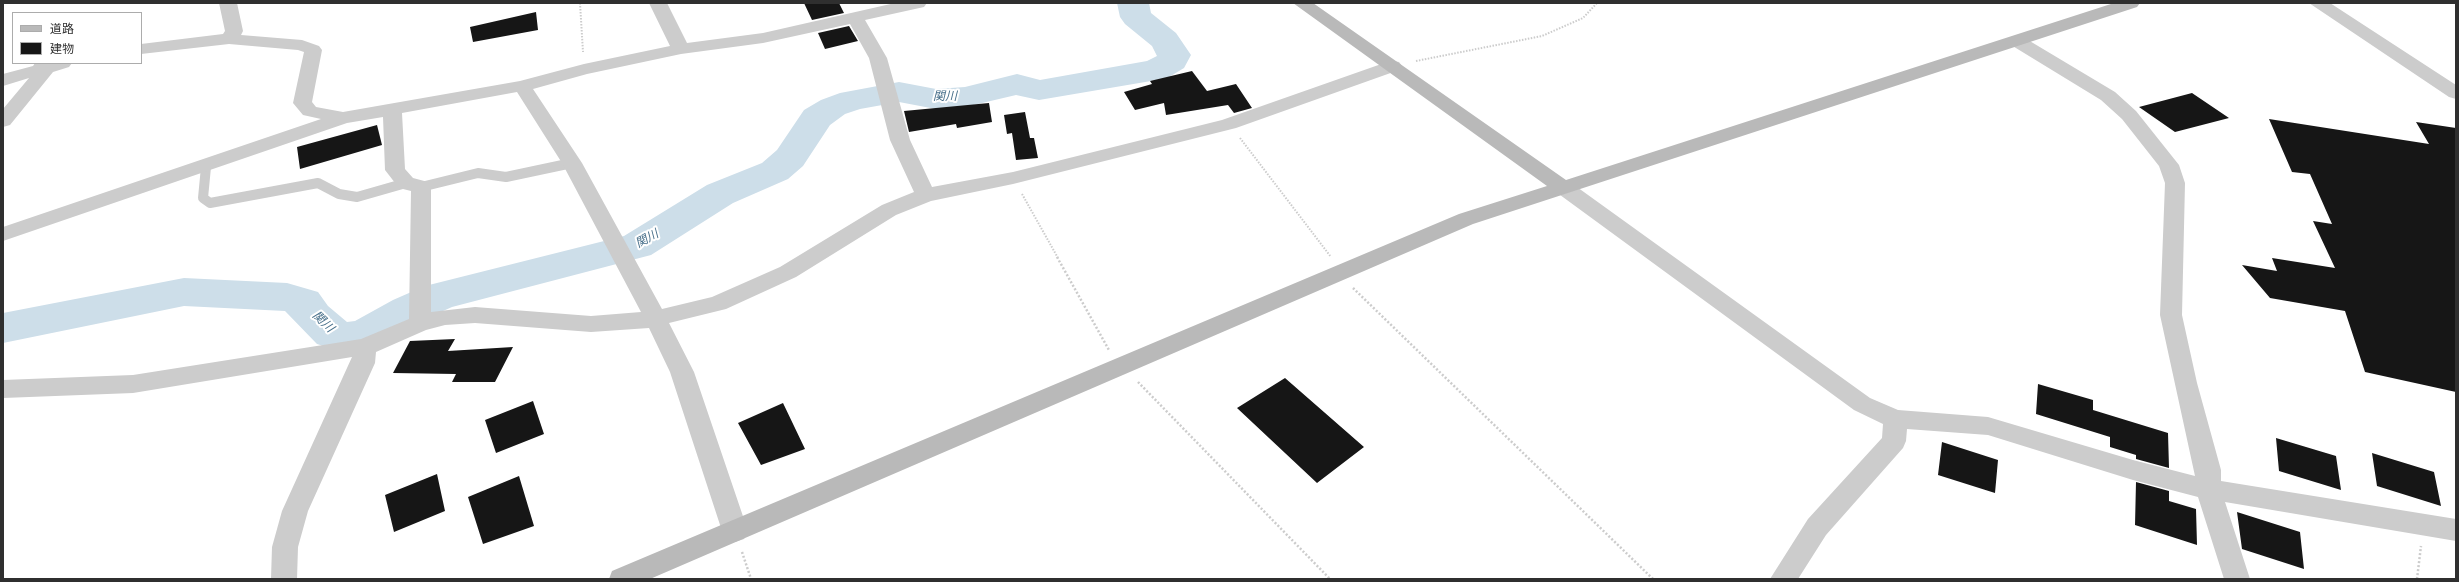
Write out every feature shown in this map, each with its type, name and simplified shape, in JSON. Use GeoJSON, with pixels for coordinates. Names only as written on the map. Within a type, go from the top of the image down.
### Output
{"type":"FeatureCollection","features":[{"type":"Feature","properties":{"kind":"street"},"geometry":{"type":"LineString","coordinates":[[228,3],[234,31],[229,39]]}},
{"type":"Feature","properties":{"kind":"street"},"geometry":{"type":"LineString","coordinates":[[658,3],[681,49]]}},
{"type":"Feature","properties":{"kind":"street"},"geometry":{"type":"LineString","coordinates":[[3,234],[343,118],[522,86],[584,69],[681,49],[763,38],[918,3]]}},
{"type":"Feature","properties":{"kind":"street"},"geometry":{"type":"LineString","coordinates":[[1302,3],[1563,187],[1862,404],[1895,419],[1988,426],[2133,470],[2208,490],[2456,530]]}},
{"type":"Feature","properties":{"kind":"street"},"geometry":{"type":"LineString","coordinates":[[622,579],[1341,271],[1466,219],[2131,3]]}},
{"type":"Feature","properties":{"kind":"street"},"geometry":{"type":"LineString","coordinates":[[2318,3],[2456,93]]}},
{"type":"Feature","properties":{"kind":"street"},"geometry":{"type":"LineString","coordinates":[[855,18],[878,58],[900,140],[926,195]]}},
{"type":"Feature","properties":{"kind":"street"},"geometry":{"type":"LineString","coordinates":[[142,49],[229,39],[302,45],[313,50],[302,103],[310,111],[343,118]]}},
{"type":"Feature","properties":{"kind":"street"},"geometry":{"type":"LineString","coordinates":[[2017,41],[2108,96],[2129,115],[2169,165],[2175,183],[2171,314],[2185,383],[2208,470],[2208,490],[2237,579]]}},
{"type":"Feature","properties":{"kind":"street"},"geometry":{"type":"LineString","coordinates":[[3,80],[41,67],[58,64]]}},
{"type":"Feature","properties":{"kind":"street"},"geometry":{"type":"LineString","coordinates":[[420,309],[445,317],[475,315],[591,324],[656,319],[718,303],[788,272],[888,210],[926,195],[1013,178],[1229,124],[1393,66]]}},
{"type":"Feature","properties":{"kind":"street"},"geometry":{"type":"LineString","coordinates":[[3,122],[44,72],[41,67]]}},
{"type":"Feature","properties":{"kind":"street"},"geometry":{"type":"LineString","coordinates":[[522,86],[572,163],[621,252],[682,372],[735,531]]}},
{"type":"Feature","properties":{"kind":"street"},"geometry":{"type":"LineString","coordinates":[[392,110],[395,170],[414,185],[420,309]]}},
{"type":"Feature","properties":{"kind":"street"},"geometry":{"type":"LineString","coordinates":[[3,390],[133,384],[365,347],[420,309]]}},
{"type":"Feature","properties":{"kind":"street"},"geometry":{"type":"LineString","coordinates":[[284,579],[285,547],[295,511],[363,363],[365,347]]}},
{"type":"Feature","properties":{"kind":"street"},"geometry":{"type":"LineString","coordinates":[[1783,579],[1817,527],[1894,441],[1895,419]]}},
{"type":"Feature","properties":{"kind":"lane"},"geometry":{"type":"LineString","coordinates":[[206,166],[203,198],[210,203],[318,183],[339,194],[357,197],[478,173],[506,177],[572,163]]}},
{"type":"Feature","properties":{"kind":"path"},"geometry":{"type":"LineString","coordinates":[[580,3],[584,69]]}},
{"type":"Feature","properties":{"kind":"path"},"geometry":{"type":"LineString","coordinates":[[1393,66],[1542,36],[1583,18],[1597,3]]}},
{"type":"Feature","properties":{"kind":"path"},"geometry":{"type":"LineString","coordinates":[[1229,124],[1341,271],[1349,285],[1653,579]]}},
{"type":"Feature","properties":{"kind":"path"},"geometry":{"type":"LineString","coordinates":[[1013,178],[1106,347],[1330,579]]}},
{"type":"Feature","properties":{"kind":"path"},"geometry":{"type":"LineString","coordinates":[[2417,579],[2424,525]]}},
{"type":"Feature","properties":{"kind":"path"},"geometry":{"type":"LineString","coordinates":[[735,531],[751,579]]}},
{"type":"Feature","properties":{"kind":"building"},"geometry":{"type":"Polygon","coordinates":[[[804,3],[839,3],[844,13],[812,20],[804,3]]]}},
{"type":"Feature","properties":{"kind":"building"},"geometry":{"type":"Polygon","coordinates":[[[536,12],[538,30],[473,42],[470,27],[536,12]]]}},
{"type":"Feature","properties":{"kind":"building"},"geometry":{"type":"Polygon","coordinates":[[[849,26],[858,41],[825,49],[818,33],[849,26]]]}},
{"type":"Feature","properties":{"kind":"building"},"geometry":{"type":"Polygon","coordinates":[[[1192,71],[1207,91],[1236,84],[1252,108],[1234,113],[1228,105],[1166,115],[1164,103],[1135,110],[1124,92],[1152,84],[1150,81],[1192,71]]]}},
{"type":"Feature","properties":{"kind":"building"},"geometry":{"type":"Polygon","coordinates":[[[2192,93],[2229,118],[2175,132],[2139,107],[2192,93]]]}},
{"type":"Feature","properties":{"kind":"building"},"geometry":{"type":"Polygon","coordinates":[[[989,103],[992,122],[957,128],[956,124],[909,132],[904,111],[989,103]]]}},
{"type":"Feature","properties":{"kind":"building"},"geometry":{"type":"Polygon","coordinates":[[[1025,112],[1030,138],[1034,138],[1038,158],[1016,160],[1012,133],[1007,134],[1004,115],[1025,112]]]}},
{"type":"Feature","properties":{"kind":"building"},"geometry":{"type":"Polygon","coordinates":[[[2269,119],[2429,144],[2416,122],[2456,128],[2456,392],[2365,372],[2345,311],[2270,298],[2242,265],[2277,271],[2272,258],[2335,268],[2313,221],[2332,224],[2310,174],[2292,172],[2269,119]]]}},
{"type":"Feature","properties":{"kind":"building"},"geometry":{"type":"Polygon","coordinates":[[[377,125],[382,145],[300,169],[297,147],[377,125]]]}},
{"type":"Feature","properties":{"kind":"building"},"geometry":{"type":"Polygon","coordinates":[[[455,339],[448,351],[513,347],[495,382],[452,382],[456,374],[393,373],[410,341],[455,339]]]}},
{"type":"Feature","properties":{"kind":"building"},"geometry":{"type":"Polygon","coordinates":[[[1285,378],[1364,447],[1317,483],[1237,408],[1285,378]]]}},
{"type":"Feature","properties":{"kind":"building"},"geometry":{"type":"Polygon","coordinates":[[[2038,384],[2093,400],[2093,410],[2168,433],[2169,468],[2136,459],[2136,455],[2110,447],[2110,437],[2036,414],[2038,384]]]}},
{"type":"Feature","properties":{"kind":"building"},"geometry":{"type":"Polygon","coordinates":[[[533,401],[544,434],[496,453],[485,420],[533,401]]]}},
{"type":"Feature","properties":{"kind":"building"},"geometry":{"type":"Polygon","coordinates":[[[783,403],[805,449],[761,465],[738,423],[783,403]]]}},
{"type":"Feature","properties":{"kind":"building"},"geometry":{"type":"Polygon","coordinates":[[[2276,438],[2336,456],[2341,490],[2279,471],[2276,438]]]}},
{"type":"Feature","properties":{"kind":"building"},"geometry":{"type":"Polygon","coordinates":[[[1942,442],[1998,460],[1995,493],[1938,475],[1942,442]]]}},
{"type":"Feature","properties":{"kind":"building"},"geometry":{"type":"Polygon","coordinates":[[[2372,453],[2434,472],[2441,506],[2377,486],[2372,453]]]}},
{"type":"Feature","properties":{"kind":"building"},"geometry":{"type":"Polygon","coordinates":[[[437,474],[445,511],[394,532],[385,495],[437,474]]]}},
{"type":"Feature","properties":{"kind":"building"},"geometry":{"type":"Polygon","coordinates":[[[519,476],[534,526],[483,544],[468,497],[519,476]]]}},
{"type":"Feature","properties":{"kind":"building"},"geometry":{"type":"Polygon","coordinates":[[[2136,482],[2169,491],[2169,501],[2196,509],[2197,545],[2135,525],[2136,482]]]}},
{"type":"Feature","properties":{"kind":"building"},"geometry":{"type":"Polygon","coordinates":[[[2237,512],[2300,532],[2304,569],[2242,549],[2237,512]]]}},
{"type":"Feature","properties":{"kind":"waterway","name":"関川"},"geometry":{"type":"LineString","coordinates":[[3,328],[184,292],[287,297],[303,302],[313,316],[332,333],[346,338],[365,335],[408,310],[440,296],[637,246],[720,194],[775,171],[790,158],[817,118],[833,107],[852,100],[899,92],[936,99],[965,97],[1017,84],[1039,90],[1157,70],[1172,61],[1174,55],[1164,40],[1136,17],[1133,3]]}}]}
